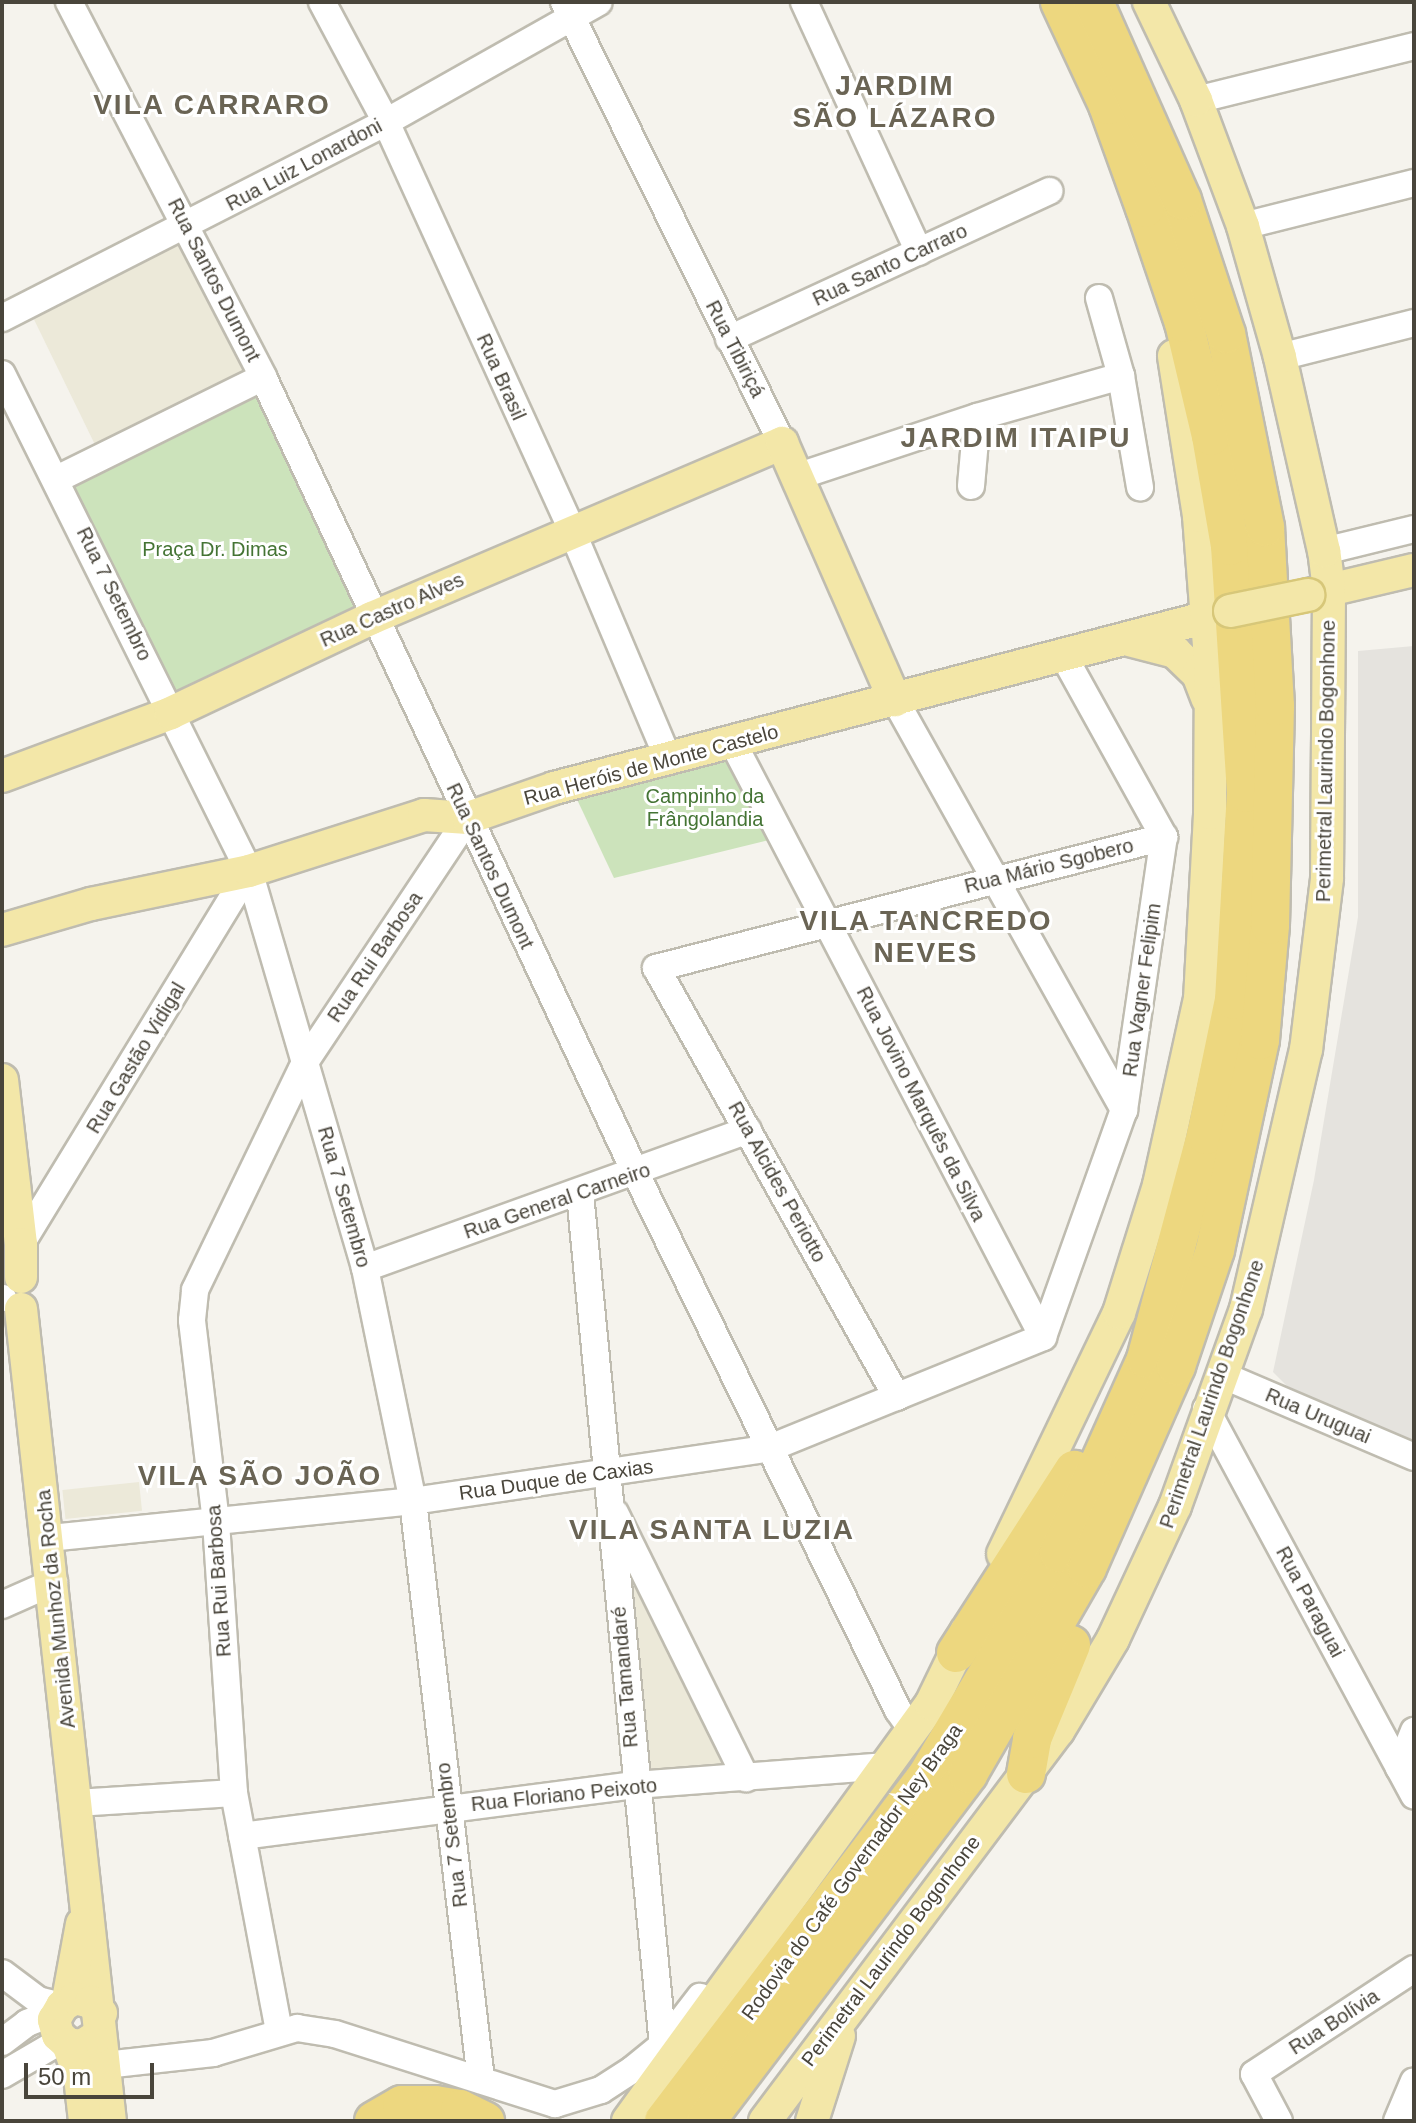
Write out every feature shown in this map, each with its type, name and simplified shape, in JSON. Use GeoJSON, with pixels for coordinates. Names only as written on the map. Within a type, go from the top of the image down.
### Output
{"type":"FeatureCollection","features":[{"type":"Feature","properties":{"kind":"highway","name":"Rodovia do Café Governador Ney Braga"},"geometry":{"type":"LineString","coordinates":[[664,2121],[805,1942],[925,1779],[978,1696],[1059,1553],[1117,1431],[1146,1359],[1175,1254],[1234,1000],[1242,909],[1246,793],[1230,546],[1211,436],[1184,323],[1108,105],[1060,2]]}},
{"type":"Feature","properties":{"kind":"highway","name":"Rodovia do Café Governador Ney Braga"},"geometry":{"type":"LineString","coordinates":[[706,2121],[968,1774],[1017,1695],[1130,1480],[1191,1323],[1218,1236],[1261,1026],[1270,925],[1275,706],[1265,527],[1226,334],[1182,200],[1094,2]]}},
{"type":"Feature","properties":{"kind":"highway"},"geometry":{"type":"LineString","coordinates":[[956,1653],[1077,1464],[1175,1254]]}},
{"type":"Feature","properties":{"kind":"highway"},"geometry":{"type":"LineString","coordinates":[[1026,1774],[1032,1739],[1056,1676],[1140,1495],[1178,1385],[1191,1323]]}},
{"type":"Feature","properties":{"kind":"highway"},"geometry":{"type":"LineString","coordinates":[[374,2121],[402,2105],[460,2109],[485,2121]]}},
{"type":"Feature","properties":{"kind":"main road"},"geometry":{"type":"LineString","coordinates":[[628,2121],[887,1766],[912,1730],[956,1653],[1101,1357],[1159,1185],[1200,999],[1211,719],[1219,614],[1182,396],[1158,286],[1112,159],[1042,2]]}},
{"type":"Feature","properties":{"kind":"main road","name":"Perimetral Laurindo Bogonhone"},"geometry":{"type":"LineString","coordinates":[[765,2121],[863,1985],[1026,1774],[1113,1639],[1175,1506],[1206,1409],[1246,1309],[1287,1147],[1317,984],[1327,878],[1328,661],[1319,592],[1324,551],[1280,357],[1243,226],[1196,100],[1149,2]]}},
{"type":"Feature","properties":{"kind":"main road","name":"Rua Castro Alves"},"geometry":{"type":"LineString","coordinates":[[2,776],[171,713],[372,618],[782,443]]}},
{"type":"Feature","properties":{"kind":"main road","name":"Rua Tibiriçá"},"geometry":{"type":"LineString","coordinates":[[782,443],[895,700]]}},
{"type":"Feature","properties":{"kind":"main road"},"geometry":{"type":"LineString","coordinates":[[1328,661],[1348,615],[1402,572]]}},
{"type":"Feature","properties":{"kind":"main road","name":"Rua Heróis de Monte Castelo"},"geometry":{"type":"LineString","coordinates":[[2,930],[91,904],[249,871],[424,815],[468,818],[554,788],[1219,614],[1402,572]]}},
{"type":"Feature","properties":{"kind":"main road"},"geometry":{"type":"LineString","coordinates":[[1122,639],[1163,648],[1190,664],[1206,692],[1211,719]]}},
{"type":"Feature","properties":{"kind":"main road","name":"Avenida Munhoz da Rocha"},"geometry":{"type":"LineString","coordinates":[[2,1080],[21,1244],[9,1294],[49,1538],[86,1909],[78,2027]]}},
{"type":"Feature","properties":{"kind":"main road"},"geometry":{"type":"LineString","coordinates":[[812,2121],[828,2064],[863,1985]]}},
{"type":"Feature","properties":{"kind":"main road"},"geometry":{"type":"LineString","coordinates":[[78,2027],[85,2121]]}},
{"type":"Feature","properties":{"kind":"main road"},"geometry":{"type":"LineString","coordinates":[[78,2027],[110,2121]]}},
{"type":"Feature","properties":{"kind":"street","name":"Rua Santos Dumont"},"geometry":{"type":"LineString","coordinates":[[69,2],[188,226],[263,377],[372,618],[636,1174],[894,1703],[912,1730]]}},
{"type":"Feature","properties":{"kind":"street","name":"Rua Brasil"},"geometry":{"type":"LineString","coordinates":[[322,2],[386,122],[572,531],[668,758]]}},
{"type":"Feature","properties":{"kind":"street","name":"Rua Luiz Lonardoni"},"geometry":{"type":"LineString","coordinates":[[2,318],[188,226],[386,122],[567,9],[599,2]]}},
{"type":"Feature","properties":{"kind":"street"},"geometry":{"type":"LineString","coordinates":[[804,2],[919,252]]}},
{"type":"Feature","properties":{"kind":"street","name":"Rua Tibiriçá"},"geometry":{"type":"LineString","coordinates":[[567,9],[782,443]]}},
{"type":"Feature","properties":{"kind":"street"},"geometry":{"type":"LineString","coordinates":[[1196,100],[1414,46]]}},
{"type":"Feature","properties":{"kind":"street"},"geometry":{"type":"LineString","coordinates":[[1243,226],[1414,183]]}},
{"type":"Feature","properties":{"kind":"street","name":"Rua Santo Carraro"},"geometry":{"type":"LineString","coordinates":[[729,339],[1049,191]]}},
{"type":"Feature","properties":{"kind":"street"},"geometry":{"type":"LineString","coordinates":[[1099,298],[1121,376],[1140,487]]}},
{"type":"Feature","properties":{"kind":"street"},"geometry":{"type":"LineString","coordinates":[[1280,357],[1414,323]]}},
{"type":"Feature","properties":{"kind":"street","name":"Rua 7 Setembro"},"geometry":{"type":"LineString","coordinates":[[2,374],[57,479],[249,871],[365,1268],[413,1501],[481,2080]]}},
{"type":"Feature","properties":{"kind":"street"},"geometry":{"type":"LineString","coordinates":[[796,477],[977,417],[1121,376]]}},
{"type":"Feature","properties":{"kind":"street"},"geometry":{"type":"LineString","coordinates":[[57,479],[263,377]]}},
{"type":"Feature","properties":{"kind":"street"},"geometry":{"type":"LineString","coordinates":[[971,486],[977,417]]}},
{"type":"Feature","properties":{"kind":"street"},"geometry":{"type":"LineString","coordinates":[[1324,551],[1414,529]]}},
{"type":"Feature","properties":{"kind":"street"},"geometry":{"type":"LineString","coordinates":[[1063,655],[1164,837]]}},
{"type":"Feature","properties":{"kind":"street"},"geometry":{"type":"LineString","coordinates":[[895,700],[1124,1110]]}},
{"type":"Feature","properties":{"kind":"street","name":"Rua Jovino Marquês da Silva"},"geometry":{"type":"LineString","coordinates":[[733,743],[1043,1337]]}},
{"type":"Feature","properties":{"kind":"street","name":"Rua Rui Barbosa"},"geometry":{"type":"LineString","coordinates":[[279,2031],[234,1793],[216,1522],[192,1320],[195,1290],[305,1062],[468,818]]}},
{"type":"Feature","properties":{"kind":"street","name":"Rua Mário Sgobero"},"geometry":{"type":"LineString","coordinates":[[656,968],[1164,837]]}},
{"type":"Feature","properties":{"kind":"street","name":"Rua Vagner Felipim"},"geometry":{"type":"LineString","coordinates":[[1043,1337],[1124,1110],[1164,837]]}},
{"type":"Feature","properties":{"kind":"street","name":"Rua Gastão Vidigal"},"geometry":{"type":"LineString","coordinates":[[21,1244],[249,871]]}},
{"type":"Feature","properties":{"kind":"street","name":"Rua Alcides Periotto"},"geometry":{"type":"LineString","coordinates":[[656,968],[897,1397]]}},
{"type":"Feature","properties":{"kind":"street","name":"Rua General Carneiro"},"geometry":{"type":"LineString","coordinates":[[365,1268],[636,1174],[748,1130]]}},
{"type":"Feature","properties":{"kind":"street","name":"Rua Tamandaré"},"geometry":{"type":"LineString","coordinates":[[580,1194],[635,1785],[663,2045]]}},
{"type":"Feature","properties":{"kind":"street","name":"Rua Duque de Caxias"},"geometry":{"type":"LineString","coordinates":[[49,1538],[413,1501],[770,1448],[1043,1337]]}},
{"type":"Feature","properties":{"kind":"street","name":"Rua Uruguai"},"geometry":{"type":"LineString","coordinates":[[1222,1375],[1414,1457]]}},
{"type":"Feature","properties":{"kind":"street","name":"Rua Paraguai"},"geometry":{"type":"LineString","coordinates":[[1206,1409],[1414,1796]]}},
{"type":"Feature","properties":{"kind":"street","name":"Rua Tamandaré"},"geometry":{"type":"LineString","coordinates":[[608,1500],[746,1778]]}},
{"type":"Feature","properties":{"kind":"street"},"geometry":{"type":"LineString","coordinates":[[2,1605],[54,1582]]}},
{"type":"Feature","properties":{"kind":"street"},"geometry":{"type":"LineString","coordinates":[[1399,1768],[1414,1731]]}},
{"type":"Feature","properties":{"kind":"street","name":"Rua Floriano Peixoto"},"geometry":{"type":"LineString","coordinates":[[242,1836],[635,1785],[887,1766]]}},
{"type":"Feature","properties":{"kind":"street"},"geometry":{"type":"LineString","coordinates":[[76,1803],[234,1793]]}},
{"type":"Feature","properties":{"kind":"street"},"geometry":{"type":"LineString","coordinates":[[2,2042],[27,2023],[78,2027],[213,2053],[297,2028],[335,2034],[555,2104],[601,2090],[663,2045],[845,1825]]}},
{"type":"Feature","properties":{"kind":"street","name":"Rua Bolívia"},"geometry":{"type":"LineString","coordinates":[[1279,2121],[1254,2074],[1414,1969]]}},
{"type":"Feature","properties":{"kind":"street"},"geometry":{"type":"LineString","coordinates":[[2,1973],[78,2027]]}},
{"type":"Feature","properties":{"kind":"street"},"geometry":{"type":"LineString","coordinates":[[2,2075],[78,2027]]}},
{"type":"Feature","properties":{"kind":"street"},"geometry":{"type":"LineString","coordinates":[[1397,2121],[1414,2081]]}},
{"type":"Feature","properties":{"kind":"shaded area"},"geometry":{"type":"Polygon","coordinates":[[[188,236],[256,374],[98,451],[31,313],[188,236]]]}},
{"type":"Feature","properties":{"kind":"shaded area"},"geometry":{"type":"Polygon","coordinates":[[[1414,646],[1414,1444],[1287,1386],[1273,1372],[1314,1180],[1358,917],[1358,651],[1414,646]]]}},
{"type":"Feature","properties":{"kind":"shaded area"},"geometry":{"type":"Polygon","coordinates":[[[139,1482],[142,1511],[65,1519],[62,1490],[139,1482]]]}},
{"type":"Feature","properties":{"kind":"shaded area"},"geometry":{"type":"Polygon","coordinates":[[[622,1545],[735,1763],[644,1775],[622,1545]]]}},
{"type":"Feature","properties":{"kind":"green space","name":"Praça Dr. Dimas"},"geometry":{"type":"Polygon","coordinates":[[[258,393],[362,616],[171,705],[67,482],[258,393]]]}},
{"type":"Feature","properties":{"kind":"green space","name":"Campinho da Frângolandia"},"geometry":{"type":"Polygon","coordinates":[[[731,752],[777,838],[614,878],[574,793],[731,752]]]}},
{"type":"Feature","properties":{"kind":"district","name":"JARDIM SÃO LÁZARO"},"geometry":{"type":"Point","coordinates":[895,102]}},
{"type":"Feature","properties":{"kind":"district","name":"VILA CARRARO"},"geometry":{"type":"Point","coordinates":[212,105]}},
{"type":"Feature","properties":{"kind":"district","name":"JARDIM ITAIPU"},"geometry":{"type":"Point","coordinates":[1016,438]}},
{"type":"Feature","properties":{"kind":"district","name":"VILA TANCREDO NEVES"},"geometry":{"type":"Point","coordinates":[926,937]}},
{"type":"Feature","properties":{"kind":"district","name":"VILA SÃO JOÃO"},"geometry":{"type":"Point","coordinates":[260,1476]}},
{"type":"Feature","properties":{"kind":"district","name":"VILA SANTA LUZIA"},"geometry":{"type":"Point","coordinates":[712,1530]}}]}
